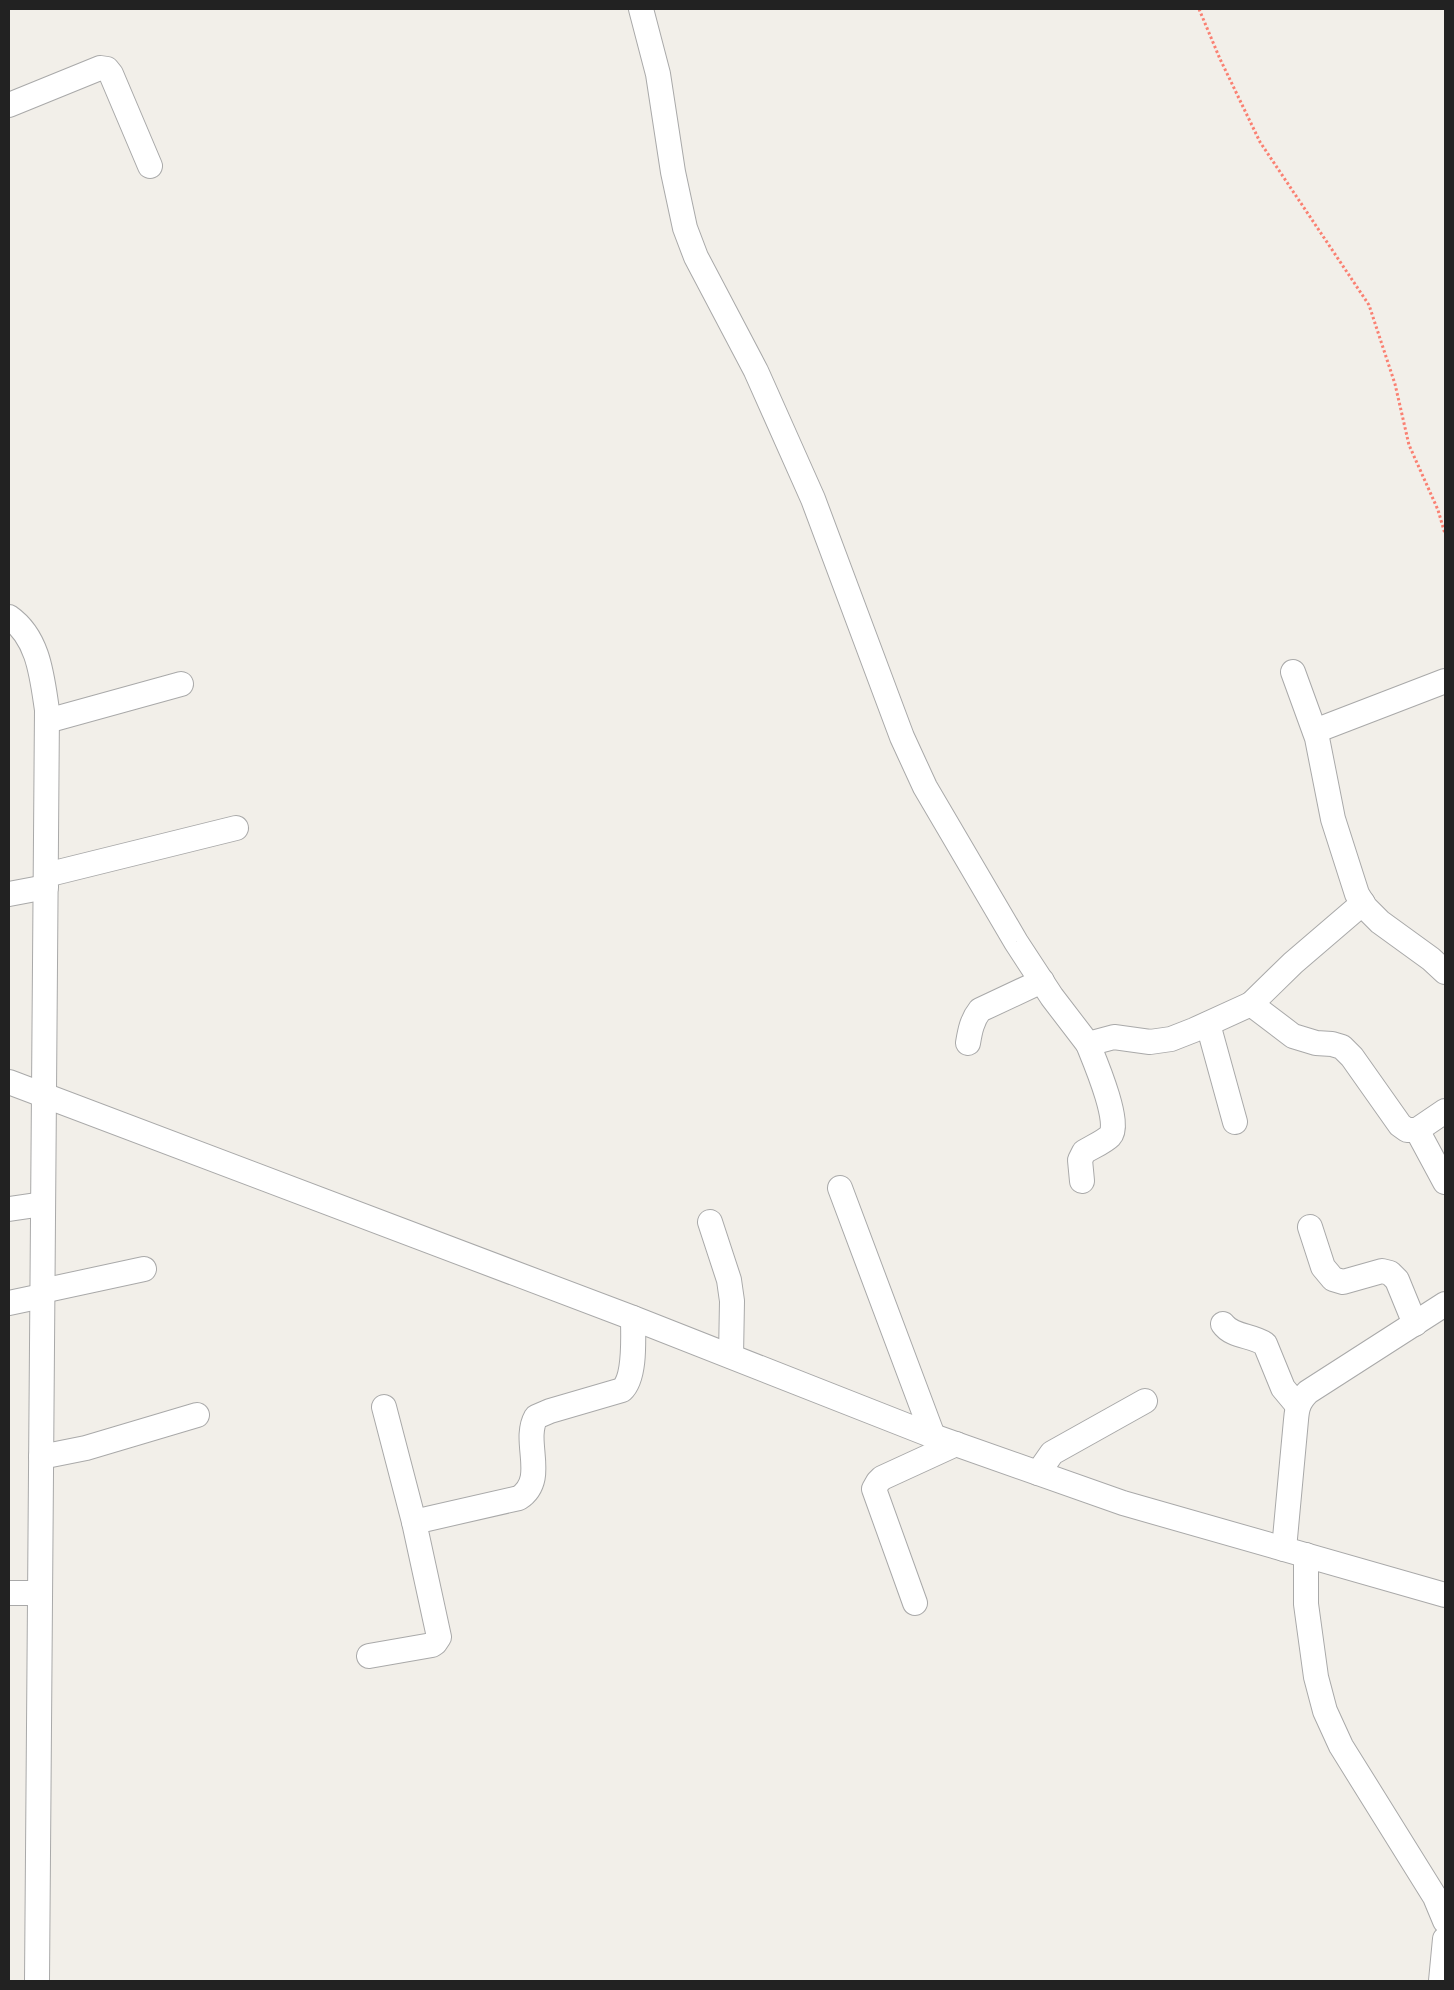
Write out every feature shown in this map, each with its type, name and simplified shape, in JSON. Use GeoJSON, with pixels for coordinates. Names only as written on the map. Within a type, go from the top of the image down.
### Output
{"type":"FeatureCollection","features":[{"type":"Feature","properties":{"kind":"street"},"geometry":{"type":"LineString","coordinates":[[641,9],[658,74],[673,172],[685,228],[696,256],[756,371],[813,499],[902,737],[925,787],[1016,942],[1088,1044],[1106,1094],[1113,1129],[1110,1137],[1084,1152],[1081,1156],[1082,1181]]}},
{"type":"Feature","properties":{"kind":"street"},"geometry":{"type":"LineString","coordinates":[[9,105],[100,68],[107,69],[111,74],[150,166]]}},
{"type":"Feature","properties":{"kind":"street"},"geometry":{"type":"LineString","coordinates":[[9,617],[18,623],[31,640],[40,667],[48,710],[53,720],[43,1204],[49,1290],[49,1455],[40,1593],[37,1981]]}},
{"type":"Feature","properties":{"kind":"street"},"geometry":{"type":"LineString","coordinates":[[1293,672],[1315,731],[1333,819],[1357,894],[1362,903],[1380,922],[1432,959],[1445,972]]}},
{"type":"Feature","properties":{"kind":"street"},"geometry":{"type":"LineString","coordinates":[[1315,731],[1445,681]]}},
{"type":"Feature","properties":{"kind":"street"},"geometry":{"type":"LineString","coordinates":[[53,720],[181,684]]}},
{"type":"Feature","properties":{"kind":"street"},"geometry":{"type":"LineString","coordinates":[[9,894],[51,876],[236,828]]}},
{"type":"Feature","properties":{"kind":"street"},"geometry":{"type":"LineString","coordinates":[[1088,1044],[1114,1037],[1150,1042],[1171,1039],[1251,1004],[1293,963],[1362,903]]}},
{"type":"Feature","properties":{"kind":"street"},"geometry":{"type":"LineString","coordinates":[[968,1043],[971,1025],[974,1017],[980,1010],[1042,981]]}},
{"type":"Feature","properties":{"kind":"street"},"geometry":{"type":"LineString","coordinates":[[1251,1004],[1294,1036],[1316,1043],[1342,1047],[1352,1057],[1400,1125],[1407,1130],[1417,1130],[1445,1111]]}},
{"type":"Feature","properties":{"kind":"street"},"geometry":{"type":"LineString","coordinates":[[1208,1024],[1235,1122]]}},
{"type":"Feature","properties":{"kind":"street"},"geometry":{"type":"LineString","coordinates":[[9,1082],[633,1318],[956,1444],[1123,1503],[1445,1595]]}},
{"type":"Feature","properties":{"kind":"street"},"geometry":{"type":"LineString","coordinates":[[1417,1130],[1445,1182]]}},
{"type":"Feature","properties":{"kind":"street"},"geometry":{"type":"LineString","coordinates":[[840,1188],[934,1436]]}},
{"type":"Feature","properties":{"kind":"street"},"geometry":{"type":"LineString","coordinates":[[9,1209],[43,1204]]}},
{"type":"Feature","properties":{"kind":"street"},"geometry":{"type":"LineString","coordinates":[[710,1222],[729,1280],[732,1301],[731,1356]]}},
{"type":"Feature","properties":{"kind":"street"},"geometry":{"type":"LineString","coordinates":[[1310,1227],[1323,1267],[1333,1279],[1343,1282],[1382,1271],[1390,1273],[1397,1280],[1415,1324]]}},
{"type":"Feature","properties":{"kind":"street"},"geometry":{"type":"LineString","coordinates":[[9,1303],[49,1290],[144,1269]]}},
{"type":"Feature","properties":{"kind":"street"},"geometry":{"type":"LineString","coordinates":[[1444,1914],[1341,1746],[1325,1711],[1316,1677],[1306,1604],[1295,1552],[1298,1406],[1301,1399],[1308,1392],[1445,1304]]}},
{"type":"Feature","properties":{"kind":"street"},"geometry":{"type":"LineString","coordinates":[[414,1522],[519,1498],[528,1492],[533,1476],[532,1427],[536,1418],[550,1411],[622,1390],[627,1386],[631,1370],[633,1318]]}},
{"type":"Feature","properties":{"kind":"street"},"geometry":{"type":"LineString","coordinates":[[1222,1324],[1226,1329],[1234,1333],[1259,1340],[1265,1344],[1283,1388],[1298,1406]]}},
{"type":"Feature","properties":{"kind":"street"},"geometry":{"type":"LineString","coordinates":[[1038,1473],[1052,1453],[1145,1401]]}},
{"type":"Feature","properties":{"kind":"street"},"geometry":{"type":"LineString","coordinates":[[369,1656],[432,1645],[439,1637],[414,1522],[384,1407]]}},
{"type":"Feature","properties":{"kind":"street"},"geometry":{"type":"LineString","coordinates":[[49,1455],[86,1448],[197,1415]]}},
{"type":"Feature","properties":{"kind":"street"},"geometry":{"type":"LineString","coordinates":[[915,1603],[874,1489],[882,1478],[956,1444]]}},
{"type":"Feature","properties":{"kind":"street"},"geometry":{"type":"LineString","coordinates":[[9,1593],[40,1593]]}},
{"type":"Feature","properties":{"kind":"street"},"geometry":{"type":"LineString","coordinates":[[1441,1981],[1445,1939]]}},
{"type":"Feature","properties":{"kind":"path"},"geometry":{"type":"LineString","coordinates":[[1199,9],[1220,59],[1260,142],[1370,305],[1395,384],[1409,446],[1438,510],[1445,534]]}}]}
